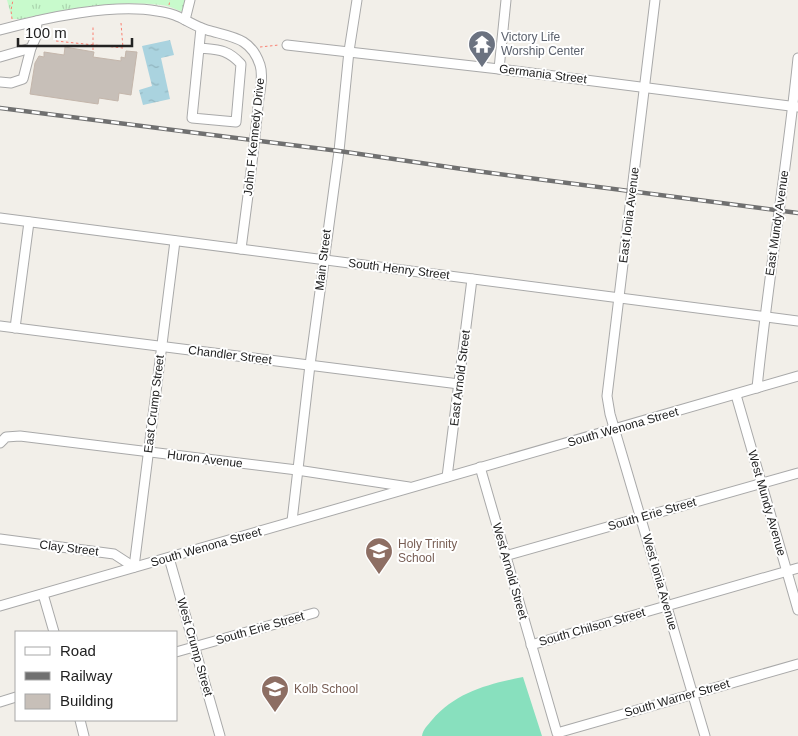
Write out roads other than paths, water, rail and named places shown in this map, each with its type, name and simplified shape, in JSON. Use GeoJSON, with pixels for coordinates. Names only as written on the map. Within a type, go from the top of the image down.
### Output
{"type":"FeatureCollection","features":[{"type":"Feature","properties":{"kind":"street"},"geometry":{"type":"LineString","coordinates":[[186,20],[190,0]]}},
{"type":"Feature","properties":{"kind":"street","name":"Main Street"},"geometry":{"type":"LineString","coordinates":[[292,521],[323,260],[339,151],[349,51],[357,0]]}},
{"type":"Feature","properties":{"kind":"street"},"geometry":{"type":"LineString","coordinates":[[498,69],[506,0]]}},
{"type":"Feature","properties":{"kind":"street","name":"East Ionia Avenue"},"geometry":{"type":"LineString","coordinates":[[616,429],[610,414],[607,396],[654,0]]}},
{"type":"Feature","properties":{"kind":"street"},"geometry":{"type":"LineString","coordinates":[[0,30],[37,21],[92,12],[140,9],[177,16],[201,28],[199,48],[192,118],[236,122],[241,64],[233,55],[226,51],[199,48]]}},
{"type":"Feature","properties":{"kind":"street"},"geometry":{"type":"LineString","coordinates":[[0,82],[11,83],[24,79],[31,48],[36,37],[37,21]]}},
{"type":"Feature","properties":{"kind":"street","name":"John F Kennedy Drive"},"geometry":{"type":"LineString","coordinates":[[201,28],[235,37],[248,44],[261,67],[255,142],[241,250]]}},
{"type":"Feature","properties":{"kind":"street","name":"Germania Street"},"geometry":{"type":"LineString","coordinates":[[287,44],[796,107]]}},
{"type":"Feature","properties":{"kind":"street"},"geometry":{"type":"LineString","coordinates":[[0,56],[31,48]]}},
{"type":"Feature","properties":{"kind":"street","name":"East Mundy Avenue"},"geometry":{"type":"LineString","coordinates":[[758,388],[764,316],[796,107],[798,58]]}},
{"type":"Feature","properties":{"kind":"street","name":"South Henry Street"},"geometry":{"type":"LineString","coordinates":[[0,218],[798,320]]}},
{"type":"Feature","properties":{"kind":"street"},"geometry":{"type":"LineString","coordinates":[[15,328],[29,222]]}},
{"type":"Feature","properties":{"kind":"street","name":"East Crump Street"},"geometry":{"type":"LineString","coordinates":[[134,567],[175,241]]}},
{"type":"Feature","properties":{"kind":"street","name":"East Arnold Street"},"geometry":{"type":"LineString","coordinates":[[447,477],[472,279]]}},
{"type":"Feature","properties":{"kind":"street","name":"Chandler Street"},"geometry":{"type":"LineString","coordinates":[[0,326],[459,384]]}},
{"type":"Feature","properties":{"kind":"street","name":"South Wenona Street"},"geometry":{"type":"LineString","coordinates":[[0,606],[798,376]]}},
{"type":"Feature","properties":{"kind":"street","name":"West Mundy Avenue"},"geometry":{"type":"LineString","coordinates":[[736,395],[798,610]]}},
{"type":"Feature","properties":{"kind":"street","name":"West Ionia Avenue"},"geometry":{"type":"LineString","coordinates":[[616,429],[705,736]]}},
{"type":"Feature","properties":{"kind":"street","name":"Huron Avenue"},"geometry":{"type":"LineString","coordinates":[[0,442],[6,437],[20,436],[298,470],[412,487]]}},
{"type":"Feature","properties":{"kind":"street","name":"West Arnold Street"},"geometry":{"type":"LineString","coordinates":[[480,467],[557,732]]}},
{"type":"Feature","properties":{"kind":"street","name":"South Erie Street"},"geometry":{"type":"LineString","coordinates":[[505,556],[798,473]]}},
{"type":"Feature","properties":{"kind":"street","name":"Clay Street"},"geometry":{"type":"LineString","coordinates":[[0,539],[114,554],[134,567]]}},
{"type":"Feature","properties":{"kind":"street","name":"West Crump Street"},"geometry":{"type":"LineString","coordinates":[[169,558],[218,736]]}},
{"type":"Feature","properties":{"kind":"street","name":"South Chilson Street"},"geometry":{"type":"LineString","coordinates":[[531,645],[798,568]]}},
{"type":"Feature","properties":{"kind":"street"},"geometry":{"type":"LineString","coordinates":[[43,594],[54,631]]}},
{"type":"Feature","properties":{"kind":"street","name":"South Erie Street"},"geometry":{"type":"LineString","coordinates":[[178,651],[314,613]]}},
{"type":"Feature","properties":{"kind":"street","name":"South Warner Street"},"geometry":{"type":"LineString","coordinates":[[557,732],[798,664]]}},
{"type":"Feature","properties":{"kind":"street"},"geometry":{"type":"LineString","coordinates":[[0,702],[15,697]]}},
{"type":"Feature","properties":{"kind":"street"},"geometry":{"type":"LineString","coordinates":[[80,721],[84,736]]}},
{"type":"Feature","properties":{"kind":"water"},"geometry":{"type":"Polygon","coordinates":[[[170,40],[174,55],[161,58],[170,99],[143,105],[139,90],[152,86],[142,46],[170,40]]]}},
{"type":"Feature","properties":{"kind":"railway"},"geometry":{"type":"LineString","coordinates":[[0,108],[339,151],[798,213]]}},
{"type":"Feature","properties":{"kind":"place","name":"Victory Life Worship Center"},"geometry":{"type":"Point","coordinates":[482,68]}},
{"type":"Feature","properties":{"kind":"place","name":"Holy Trinity School"},"geometry":{"type":"Point","coordinates":[379,575]}},
{"type":"Feature","properties":{"kind":"place","name":"Kolb School"},"geometry":{"type":"Point","coordinates":[275,713]}}]}
